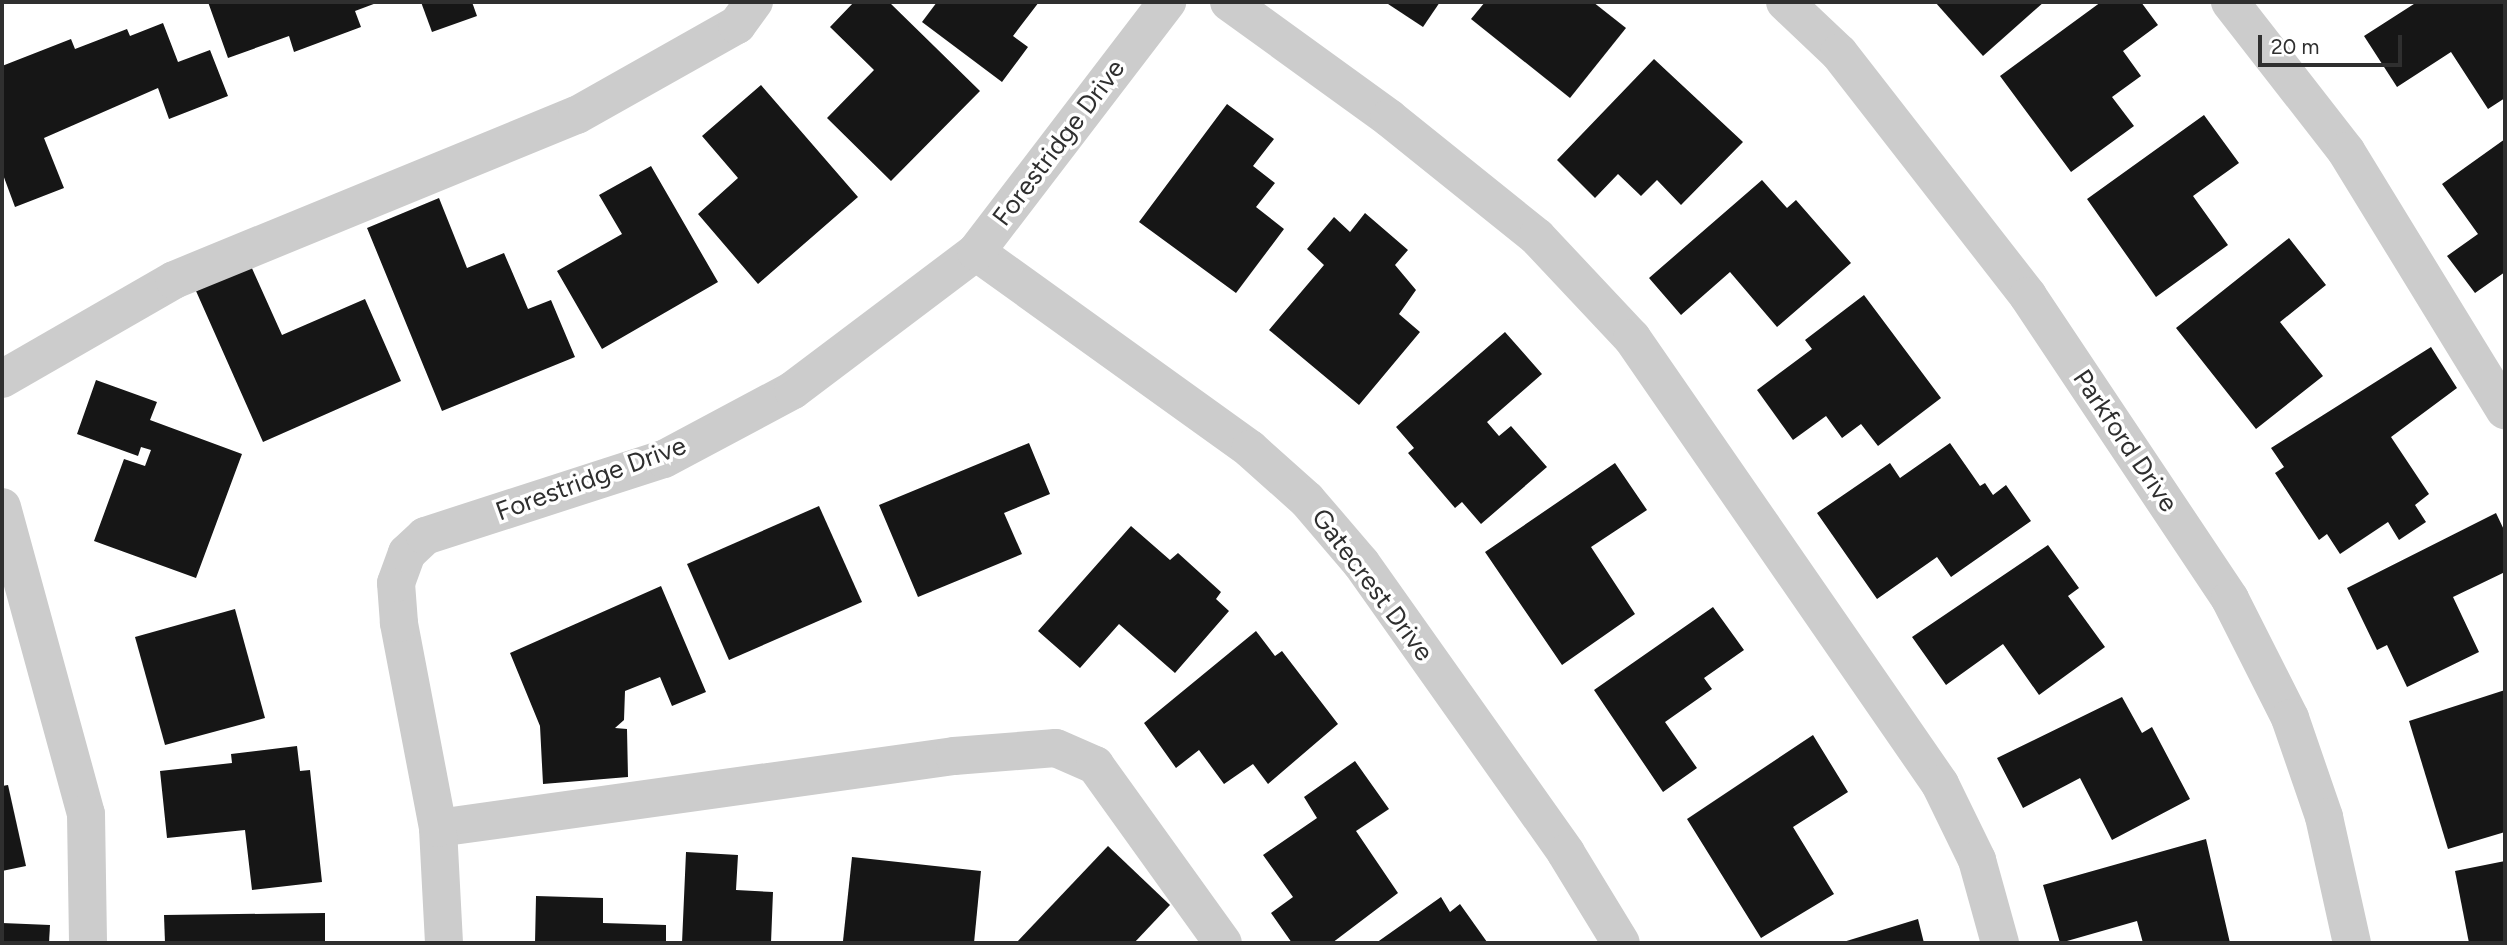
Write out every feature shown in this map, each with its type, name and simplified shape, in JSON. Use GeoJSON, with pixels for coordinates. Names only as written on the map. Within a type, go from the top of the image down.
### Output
{"type":"FeatureCollection","features":[{"type":"Feature","properties":{"kind":"street"},"geometry":{"type":"LineString","coordinates":[[2,379],[174,280],[576,115],[737,25],[754,2]]}},
{"type":"Feature","properties":{"kind":"street","name":"Forestridge Drive"},"geometry":{"type":"LineString","coordinates":[[444,943],[439,828],[399,623],[396,583],[407,553],[425,536],[664,458],[793,390],[976,251],[1167,2]]}},
{"type":"Feature","properties":{"kind":"street"},"geometry":{"type":"LineString","coordinates":[[1229,2],[1389,118],[1537,237],[1632,338],[1940,784],[1977,860],[2000,943]]}},
{"type":"Feature","properties":{"kind":"street","name":"Parkford Drive"},"geometry":{"type":"LineString","coordinates":[[1784,2],[1839,54],[2028,296],[2230,599],[2290,718],[2324,817],[2352,943]]}},
{"type":"Feature","properties":{"kind":"street"},"geometry":{"type":"LineString","coordinates":[[2230,2],[2346,151],[2505,410]]}},
{"type":"Feature","properties":{"kind":"street","name":"Gatecrest Drive"},"geometry":{"type":"LineString","coordinates":[[976,251],[1250,449],[1307,500],[1377,586],[1566,853],[1621,943]]}},
{"type":"Feature","properties":{"kind":"street"},"geometry":{"type":"LineString","coordinates":[[2,507],[86,814],[88,943]]}},
{"type":"Feature","properties":{"kind":"street"},"geometry":{"type":"LineString","coordinates":[[439,828],[954,756],[1056,748],[1095,765],[1223,943]]}},
{"type":"Feature","properties":{"kind":"building"},"geometry":{"type":"Polygon","coordinates":[[[208,2],[379,2],[355,11],[361,27],[294,52],[289,36],[228,58],[208,2]]]}},
{"type":"Feature","properties":{"kind":"building"},"geometry":{"type":"Polygon","coordinates":[[[421,2],[472,2],[477,16],[432,32],[421,2]]]}},
{"type":"Feature","properties":{"kind":"building"},"geometry":{"type":"Polygon","coordinates":[[[854,2],[889,2],[980,91],[891,181],[827,118],[874,70],[830,27],[854,2]]]}},
{"type":"Feature","properties":{"kind":"building"},"geometry":{"type":"Polygon","coordinates":[[[937,2],[1039,2],[1013,36],[1028,47],[1002,82],[922,22],[937,2]]]}},
{"type":"Feature","properties":{"kind":"building"},"geometry":{"type":"Polygon","coordinates":[[[1385,2],[1440,2],[1423,27],[1385,2]]]}},
{"type":"Feature","properties":{"kind":"building"},"geometry":{"type":"Polygon","coordinates":[[[1485,2],[1593,2],[1626,28],[1570,98],[1471,19],[1485,2]]]}},
{"type":"Feature","properties":{"kind":"building"},"geometry":{"type":"Polygon","coordinates":[[[1935,2],[2044,2],[1983,56],[1935,2]]]}},
{"type":"Feature","properties":{"kind":"building"},"geometry":{"type":"Polygon","coordinates":[[[2101,2],[2141,2],[2158,25],[2123,51],[2141,76],[2112,97],[2134,126],[2071,172],[2000,76],[2101,2]]]}},
{"type":"Feature","properties":{"kind":"building"},"geometry":{"type":"Polygon","coordinates":[[[2417,2],[2505,2],[2505,98],[2488,109],[2451,52],[2397,87],[2364,36],[2417,2]]]}},
{"type":"Feature","properties":{"kind":"building"},"geometry":{"type":"Polygon","coordinates":[[[163,23],[178,62],[210,50],[228,96],[169,119],[158,88],[44,138],[64,188],[15,207],[2,172],[2,66],[71,39],[75,49],[127,29],[130,36],[163,23]]]}},
{"type":"Feature","properties":{"kind":"building"},"geometry":{"type":"Polygon","coordinates":[[[1654,59],[1743,142],[1681,205],[1657,180],[1641,196],[1618,174],[1595,198],[1557,160],[1654,59]]]}},
{"type":"Feature","properties":{"kind":"building"},"geometry":{"type":"Polygon","coordinates":[[[761,85],[858,197],[758,284],[698,214],[738,178],[702,136],[761,85]]]}},
{"type":"Feature","properties":{"kind":"building"},"geometry":{"type":"Polygon","coordinates":[[[1227,104],[1274,139],[1253,166],[1275,183],[1256,207],[1284,229],[1236,293],[1139,222],[1227,104]]]}},
{"type":"Feature","properties":{"kind":"building"},"geometry":{"type":"Polygon","coordinates":[[[2204,115],[2239,163],[2193,196],[2228,245],[2156,297],[2087,199],[2204,115]]]}},
{"type":"Feature","properties":{"kind":"building"},"geometry":{"type":"Polygon","coordinates":[[[2505,139],[2505,272],[2475,293],[2447,256],[2478,234],[2442,184],[2505,139]]]}},
{"type":"Feature","properties":{"kind":"building"},"geometry":{"type":"Polygon","coordinates":[[[651,166],[718,282],[602,349],[557,271],[622,234],[599,195],[651,166]]]}},
{"type":"Feature","properties":{"kind":"building"},"geometry":{"type":"Polygon","coordinates":[[[1762,180],[1787,208],[1796,200],[1851,263],[1777,327],[1730,272],[1681,315],[1649,278],[1762,180]]]}},
{"type":"Feature","properties":{"kind":"building"},"geometry":{"type":"Polygon","coordinates":[[[439,198],[467,268],[504,253],[528,309],[551,300],[575,357],[442,411],[367,228],[439,198]]]}},
{"type":"Feature","properties":{"kind":"building"},"geometry":{"type":"Polygon","coordinates":[[[1365,213],[1408,250],[1395,265],[1416,290],[1399,314],[1420,332],[1359,405],[1269,330],[1324,265],[1307,249],[1334,217],[1350,232],[1365,213]]]}},
{"type":"Feature","properties":{"kind":"building"},"geometry":{"type":"Polygon","coordinates":[[[2289,238],[2326,285],[2280,322],[2323,376],[2256,429],[2176,328],[2289,238]]]}},
{"type":"Feature","properties":{"kind":"building"},"geometry":{"type":"Polygon","coordinates":[[[251,266],[282,335],[365,299],[401,381],[263,442],[196,291],[251,266]]]}},
{"type":"Feature","properties":{"kind":"building"},"geometry":{"type":"Polygon","coordinates":[[[1864,295],[1941,398],[1878,446],[1861,424],[1842,438],[1826,416],[1793,440],[1757,390],[1812,349],[1805,340],[1864,295]]]}},
{"type":"Feature","properties":{"kind":"building"},"geometry":{"type":"Polygon","coordinates":[[[1505,332],[1542,374],[1487,422],[1499,436],[1511,426],[1547,467],[1481,524],[1462,502],[1455,508],[1408,453],[1414,448],[1396,427],[1505,332]]]}},
{"type":"Feature","properties":{"kind":"building"},"geometry":{"type":"Polygon","coordinates":[[[2431,347],[2457,388],[2391,437],[2429,494],[2415,505],[2426,522],[2399,540],[2388,522],[2340,554],[2327,534],[2319,540],[2275,473],[2284,467],[2271,448],[2431,347]]]}},
{"type":"Feature","properties":{"kind":"building"},"geometry":{"type":"Polygon","coordinates":[[[96,380],[157,402],[150,420],[242,454],[196,578],[94,541],[124,459],[145,466],[151,450],[141,447],[138,456],[77,434],[96,380]]]}},
{"type":"Feature","properties":{"kind":"building"},"geometry":{"type":"Polygon","coordinates":[[[1029,443],[1050,494],[1004,513],[1022,554],[918,597],[879,505],[1029,443]]]}},
{"type":"Feature","properties":{"kind":"building"},"geometry":{"type":"Polygon","coordinates":[[[1950,443],[1980,486],[1985,483],[1993,495],[2006,485],[2031,521],[1951,577],[1937,557],[1877,599],[1817,513],[1890,463],[1900,478],[1950,443]]]}},
{"type":"Feature","properties":{"kind":"building"},"geometry":{"type":"Polygon","coordinates":[[[1615,463],[1647,510],[1591,547],[1635,614],[1562,665],[1485,552],[1615,463]]]}},
{"type":"Feature","properties":{"kind":"building"},"geometry":{"type":"Polygon","coordinates":[[[819,506],[862,602],[729,660],[687,564],[819,506]]]}},
{"type":"Feature","properties":{"kind":"building"},"geometry":{"type":"Polygon","coordinates":[[[2496,513],[2505,532],[2505,572],[2453,597],[2479,652],[2407,687],[2387,645],[2377,650],[2347,588],[2496,513]]]}},
{"type":"Feature","properties":{"kind":"building"},"geometry":{"type":"Polygon","coordinates":[[[1131,526],[1170,560],[1178,553],[1221,592],[1216,599],[1229,611],[1175,673],[1119,624],[1080,668],[1038,631],[1131,526]]]}},
{"type":"Feature","properties":{"kind":"building"},"geometry":{"type":"Polygon","coordinates":[[[2048,545],[2079,588],[2068,596],[2105,647],[2039,695],[2003,644],[1946,685],[1912,637],[2048,545]]]}},
{"type":"Feature","properties":{"kind":"building"},"geometry":{"type":"Polygon","coordinates":[[[661,586],[706,692],[672,706],[660,677],[625,691],[624,720],[615,728],[627,729],[628,777],[543,784],[540,726],[510,653],[661,586]]]}},
{"type":"Feature","properties":{"kind":"building"},"geometry":{"type":"Polygon","coordinates":[[[1713,607],[1744,650],[1704,678],[1712,689],[1665,722],[1697,768],[1663,792],[1594,690],[1713,607]]]}},
{"type":"Feature","properties":{"kind":"building"},"geometry":{"type":"Polygon","coordinates":[[[235,609],[265,718],[165,745],[135,637],[235,609]]]}},
{"type":"Feature","properties":{"kind":"building"},"geometry":{"type":"Polygon","coordinates":[[[1256,631],[1275,656],[1282,651],[1338,724],[1268,784],[1253,764],[1224,784],[1199,750],[1176,768],[1144,723],[1256,631]]]}},
{"type":"Feature","properties":{"kind":"building"},"geometry":{"type":"Polygon","coordinates":[[[2505,690],[2505,832],[2448,849],[2409,721],[2505,690]]]}},
{"type":"Feature","properties":{"kind":"building"},"geometry":{"type":"Polygon","coordinates":[[[2122,697],[2142,733],[2152,727],[2190,799],[2112,840],[2080,778],[2023,808],[1997,758],[2122,697]]]}},
{"type":"Feature","properties":{"kind":"building"},"geometry":{"type":"Polygon","coordinates":[[[1813,735],[1848,792],[1793,827],[1834,894],[1761,938],[1687,819],[1813,735]]]}},
{"type":"Feature","properties":{"kind":"building"},"geometry":{"type":"Polygon","coordinates":[[[297,746],[300,771],[310,770],[322,882],[252,890],[245,830],[167,838],[160,771],[232,763],[231,754],[297,746]]]}},
{"type":"Feature","properties":{"kind":"building"},"geometry":{"type":"Polygon","coordinates":[[[1355,761],[1389,809],[1356,831],[1398,893],[1332,943],[1292,943],[1271,913],[1293,897],[1263,855],[1317,818],[1304,797],[1355,761]]]}},
{"type":"Feature","properties":{"kind":"building"},"geometry":{"type":"Polygon","coordinates":[[[8,785],[26,866],[2,871],[2,786],[8,785]]]}},
{"type":"Feature","properties":{"kind":"building"},"geometry":{"type":"Polygon","coordinates":[[[2206,839],[2230,943],[2143,943],[2137,921],[2060,943],[2043,885],[2206,839]]]}},
{"type":"Feature","properties":{"kind":"building"},"geometry":{"type":"Polygon","coordinates":[[[1108,846],[1170,905],[1134,943],[1016,943],[1108,846]]]}},
{"type":"Feature","properties":{"kind":"building"},"geometry":{"type":"Polygon","coordinates":[[[686,852],[738,855],[736,890],[773,892],[771,943],[682,943],[686,852]]]}},
{"type":"Feature","properties":{"kind":"building"},"geometry":{"type":"Polygon","coordinates":[[[852,857],[981,871],[974,943],[843,941],[852,857]]]}},
{"type":"Feature","properties":{"kind":"building"},"geometry":{"type":"Polygon","coordinates":[[[2505,861],[2505,943],[2469,943],[2455,871],[2505,861]]]}},
{"type":"Feature","properties":{"kind":"building"},"geometry":{"type":"Polygon","coordinates":[[[536,896],[603,898],[603,923],[666,925],[666,943],[535,943],[536,896]]]}},
{"type":"Feature","properties":{"kind":"building"},"geometry":{"type":"Polygon","coordinates":[[[1441,897],[1450,912],[1460,904],[1487,942],[1376,943],[1441,897]]]}},
{"type":"Feature","properties":{"kind":"building"},"geometry":{"type":"Polygon","coordinates":[[[325,913],[325,943],[165,943],[164,915],[325,913]]]}},
{"type":"Feature","properties":{"kind":"building"},"geometry":{"type":"Polygon","coordinates":[[[1918,919],[1924,943],[1840,943],[1918,919]]]}},
{"type":"Feature","properties":{"kind":"building"},"geometry":{"type":"Polygon","coordinates":[[[2,923],[50,925],[49,943],[2,943],[2,923]]]}}]}
